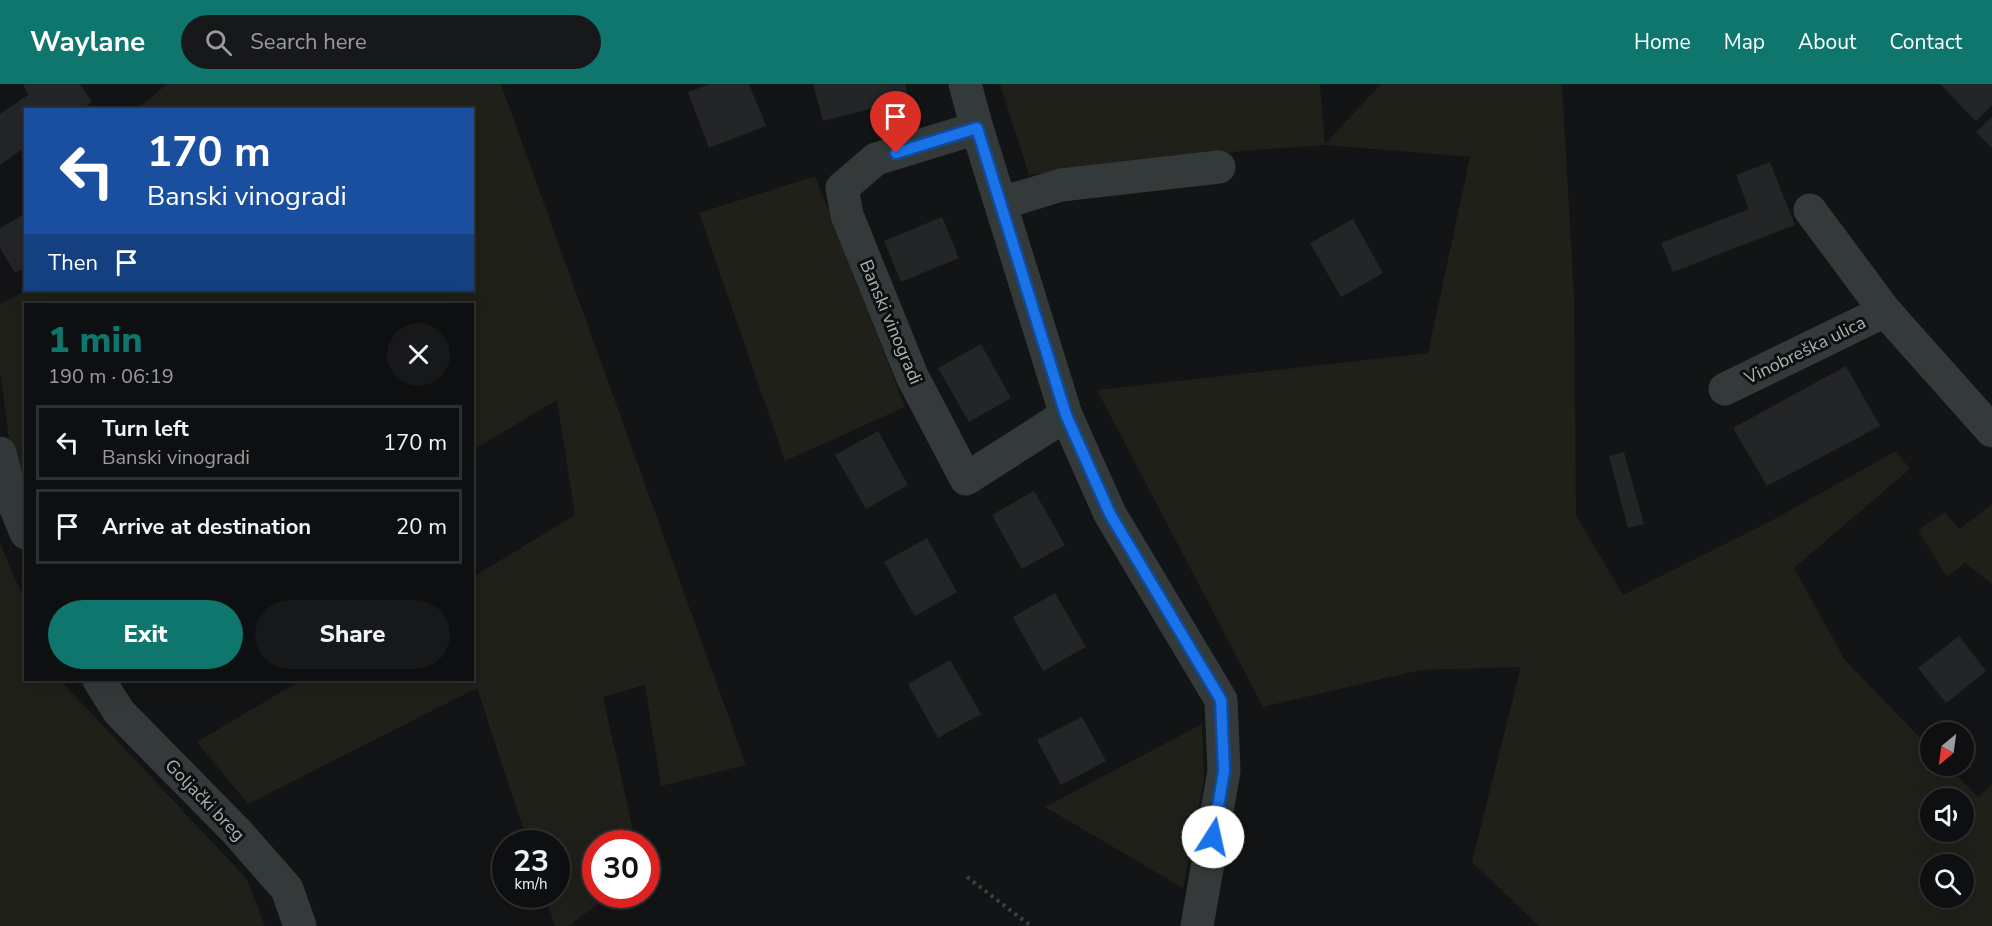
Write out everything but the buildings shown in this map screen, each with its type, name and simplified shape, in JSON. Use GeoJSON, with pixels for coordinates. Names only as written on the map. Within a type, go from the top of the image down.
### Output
{"type":"FeatureCollection","features":[{"type":"Feature","properties":{"kind":"street"},"geometry":{"type":"LineString","coordinates":[[965,84],[1066,415],[1110,514],[1221,700],[1224,771],[1197,926]]}},
{"type":"Feature","properties":{"kind":"street","name":"Banski vinogradi"},"geometry":{"type":"LineString","coordinates":[[977,128],[876,159],[842,188],[847,215],[912,376],[966,479],[1066,415]]}},
{"type":"Feature","properties":{"kind":"street"},"geometry":{"type":"LineString","coordinates":[[1002,203],[1060,185],[1219,167]]}},
{"type":"Feature","properties":{"kind":"street","name":"Vinobreška ulica"},"geometry":{"type":"LineString","coordinates":[[1810,210],[1885,311],[1992,431]]}},
{"type":"Feature","properties":{"kind":"street","name":"Vinobreška ulica"},"geometry":{"type":"LineString","coordinates":[[1725,389],[1885,311]]}},
{"type":"Feature","properties":{"kind":"street"},"geometry":{"type":"LineString","coordinates":[[0,453],[10,494],[24,527]]}},
{"type":"Feature","properties":{"kind":"street","name":"Goljački breg"},"geometry":{"type":"LineString","coordinates":[[100,681],[119,712],[237,832],[287,889],[300,926]]}},
{"type":"Feature","properties":{"kind":"path"},"geometry":{"type":"LineString","coordinates":[[967,877],[1031,926]]}},
{"type":"Feature","properties":{"kind":"shaded area"},"geometry":{"type":"Polygon","coordinates":[[[167,84],[501,84],[746,765],[661,786],[645,685],[603,697],[633,830],[582,830],[582,908],[593,908],[568,926],[555,926],[549,908],[570,908],[570,830],[524,830],[477,688],[248,804],[197,742],[299,681],[474,681],[474,576],[575,515],[557,400],[474,449],[474,303],[24,303],[24,474],[12,462],[0,371],[0,304],[25,291],[474,291],[474,108],[138,108],[167,84]]]}},
{"type":"Feature","properties":{"kind":"shaded area"},"geometry":{"type":"Polygon","coordinates":[[[1000,84],[1320,84],[1325,144],[1381,84],[1562,84],[1574,296],[1576,515],[1623,595],[1771,521],[1896,451],[1910,469],[1794,568],[1845,660],[1920,738],[1920,776],[1958,776],[1969,788],[1920,788],[1920,842],[1974,842],[1974,793],[1978,797],[1992,784],[1992,926],[1539,926],[1472,862],[1521,667],[1421,670],[1263,707],[1097,390],[1428,353],[1470,157],[1325,145],[1242,151],[1029,175],[1000,84]]]}},
{"type":"Feature","properties":{"kind":"shaded area"},"geometry":{"type":"Polygon","coordinates":[[[815,176],[905,407],[785,461],[699,213],[815,176]]]}},
{"type":"Feature","properties":{"kind":"shaded area"},"geometry":{"type":"Polygon","coordinates":[[[1992,504],[1992,584],[1965,563],[1947,577],[1918,530],[1945,512],[1959,529],[1992,504]]]}},
{"type":"Feature","properties":{"kind":"shaded area"},"geometry":{"type":"Polygon","coordinates":[[[0,543],[24,599],[24,681],[61,681],[247,879],[265,926],[0,926],[0,543]]]}},
{"type":"Feature","properties":{"kind":"shaded area"},"geometry":{"type":"Polygon","coordinates":[[[1202,724],[1204,780],[1183,888],[1045,807],[1202,724]]]}},
{"type":"Feature","properties":{"kind":"route"},"geometry":{"type":"LineString","coordinates":[[896,153],[977,128],[1066,415],[1110,514],[1221,700],[1224,771],[1213,837]]}}]}
